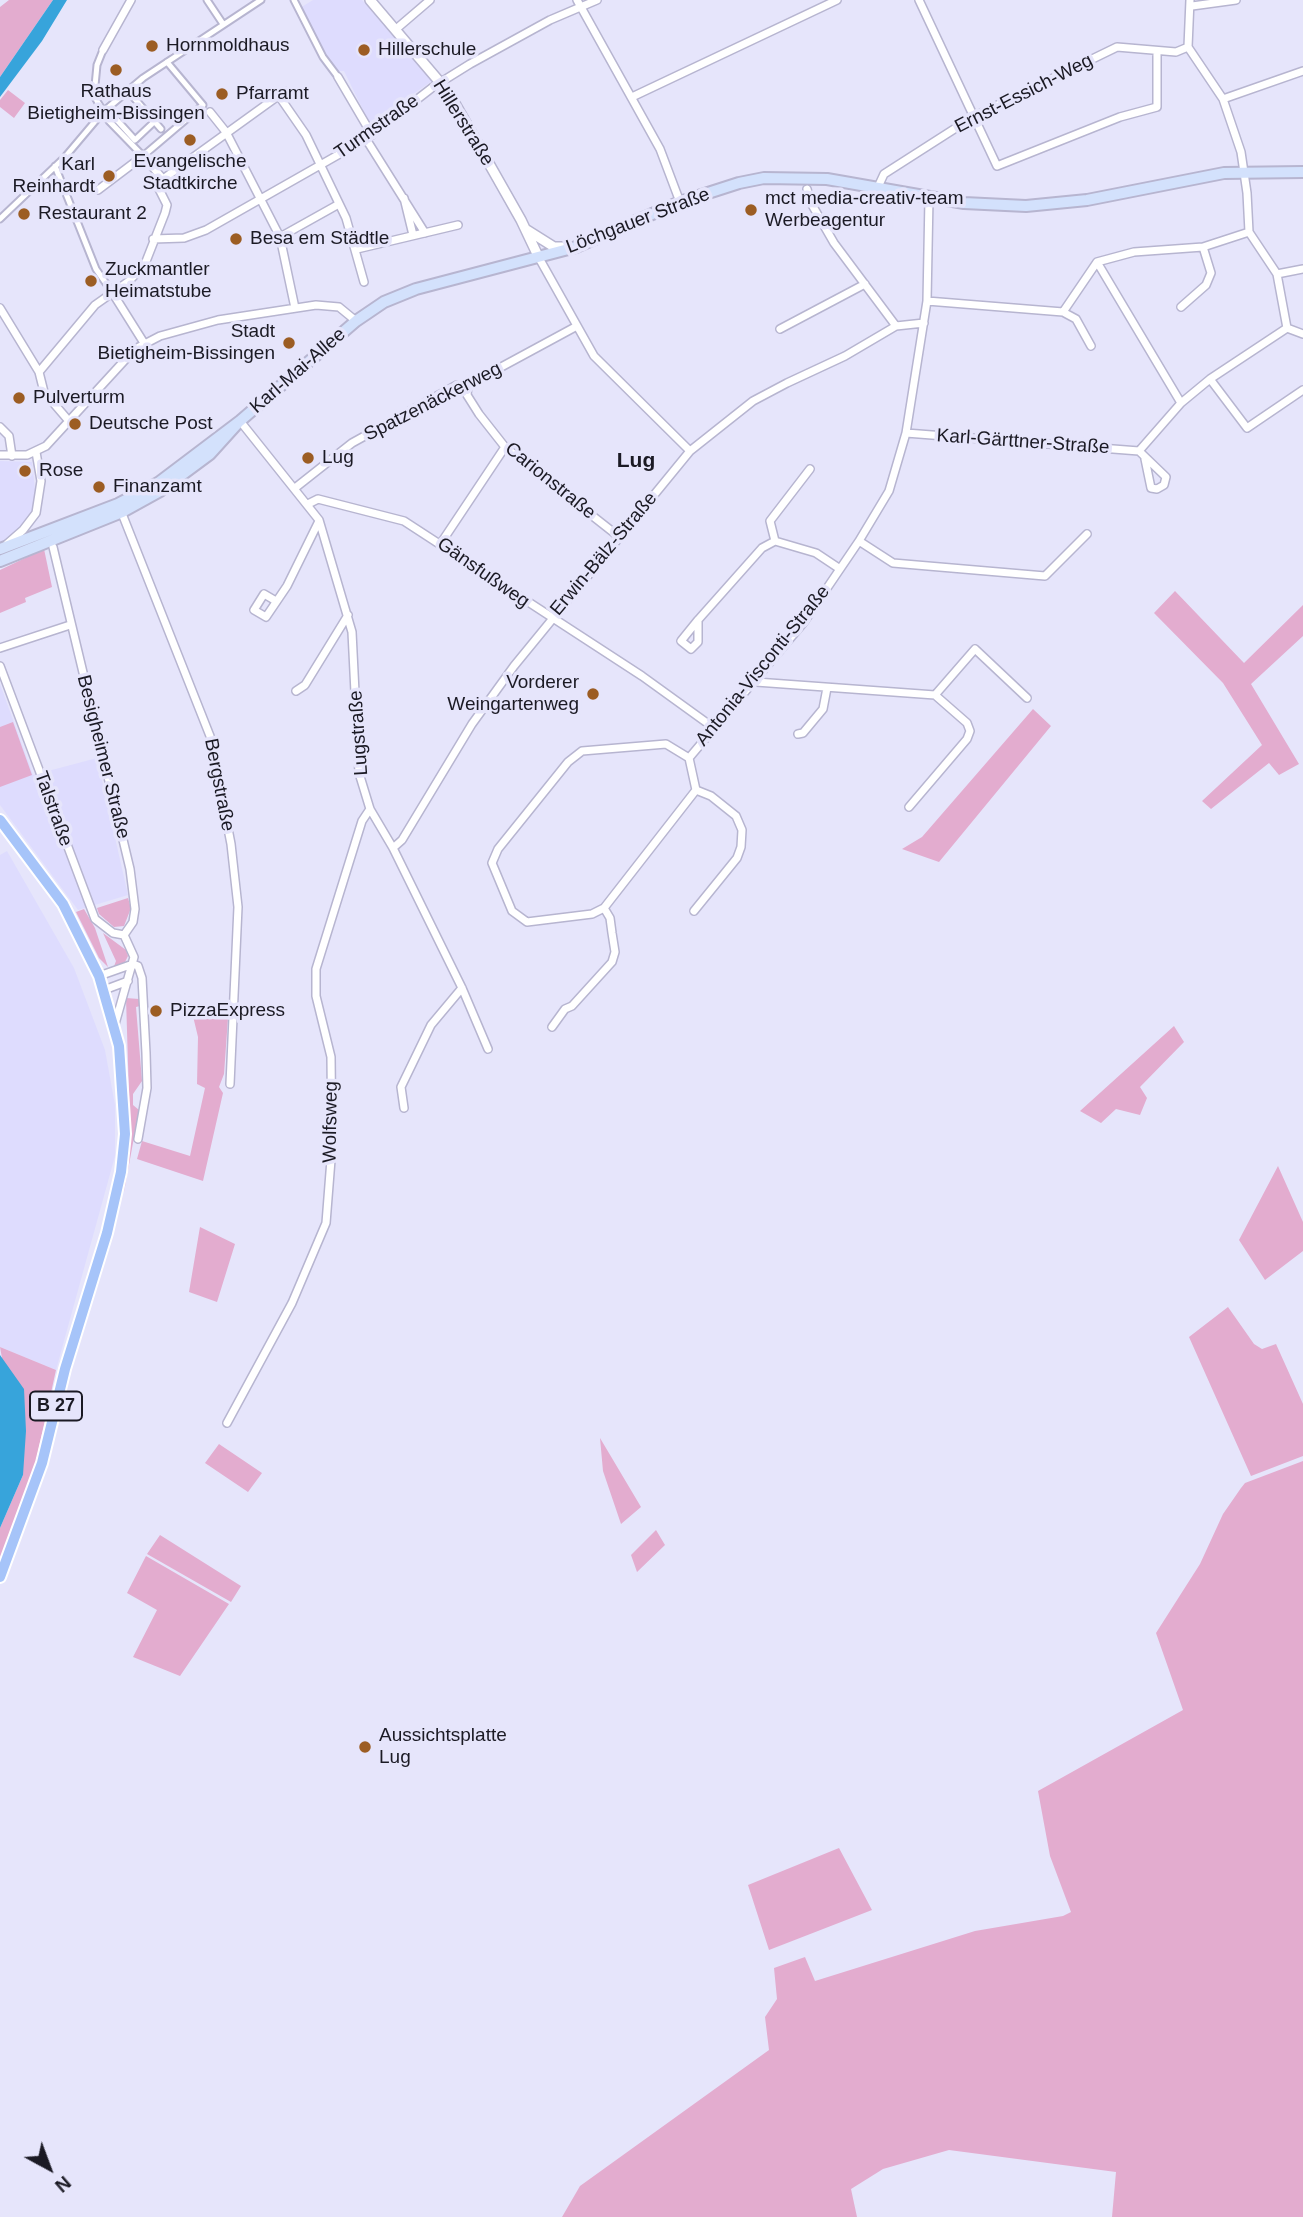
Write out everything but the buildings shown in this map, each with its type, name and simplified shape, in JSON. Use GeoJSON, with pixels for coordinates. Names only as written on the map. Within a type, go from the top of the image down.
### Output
{"type":"FeatureCollection","features":[{"type":"Feature","properties":{"kind":"main road","name":"Löchgauer Straße"},"geometry":{"type":"LineString","coordinates":[[356,321],[384,302],[416,289],[576,247],[680,202],[764,178],[827,179],[929,198],[1026,206],[1087,200],[1177,180],[1244,171],[1303,172]]}},
{"type":"Feature","properties":{"kind":"main road","name":"Karl-Mai-Allee"},"geometry":{"type":"LineString","coordinates":[[0,549],[120,508],[240,421],[356,321]]}},
{"type":"Feature","properties":{"kind":"main road","name":"Karl-Mai-Allee"},"geometry":{"type":"LineString","coordinates":[[0,561],[38,538]]}},
{"type":"Feature","properties":{"kind":"main road","name":"B 27"},"geometry":{"type":"LineString","coordinates":[[0,820],[63,904],[99,976],[115,1024],[125,1100],[125,1134],[117,1194],[65,1369],[42,1463],[0,1577]]}},
{"type":"Feature","properties":{"kind":"street"},"geometry":{"type":"LineString","coordinates":[[206,0],[223,24]]}},
{"type":"Feature","properties":{"kind":"street"},"geometry":{"type":"LineString","coordinates":[[0,219],[55,166],[105,111],[128,91],[261,0]]}},
{"type":"Feature","properties":{"kind":"street"},"geometry":{"type":"LineString","coordinates":[[294,0],[323,57],[338,77],[369,137],[425,233]]}},
{"type":"Feature","properties":{"kind":"street","name":"Hillerstraße"},"geometry":{"type":"LineString","coordinates":[[370,0],[451,97],[526,230],[538,258]]}},
{"type":"Feature","properties":{"kind":"street"},"geometry":{"type":"LineString","coordinates":[[395,30],[430,0]]}},
{"type":"Feature","properties":{"kind":"street","name":"Turmstraße"},"geometry":{"type":"LineString","coordinates":[[153,239],[168,240],[193,235],[259,200],[369,137],[440,83],[579,4],[597,0]]}},
{"type":"Feature","properties":{"kind":"street"},"geometry":{"type":"LineString","coordinates":[[632,97],[836,0]]}},
{"type":"Feature","properties":{"kind":"street"},"geometry":{"type":"LineString","coordinates":[[919,0],[997,166],[1120,117],[1157,107],[1157,51]]}},
{"type":"Feature","properties":{"kind":"street"},"geometry":{"type":"LineString","coordinates":[[1236,0],[1191,3],[1188,47],[1223,99],[1244,171],[1249,233],[1277,274],[1287,328]]}},
{"type":"Feature","properties":{"kind":"street"},"geometry":{"type":"LineString","coordinates":[[131,1],[97,65],[94,96],[163,179]]}},
{"type":"Feature","properties":{"kind":"street"},"geometry":{"type":"LineString","coordinates":[[579,4],[667,165],[680,202]]}},
{"type":"Feature","properties":{"kind":"street","name":"Ernst-Essich-Weg"},"geometry":{"type":"LineString","coordinates":[[878,187],[884,174],[973,117],[1117,47],[1176,52],[1188,47]]}},
{"type":"Feature","properties":{"kind":"street"},"geometry":{"type":"LineString","coordinates":[[167,62],[226,132],[259,200],[281,236],[295,308]]}},
{"type":"Feature","properties":{"kind":"street"},"geometry":{"type":"LineString","coordinates":[[1223,99],[1303,71]]}},
{"type":"Feature","properties":{"kind":"street"},"geometry":{"type":"LineString","coordinates":[[128,91],[163,130],[136,100]]}},
{"type":"Feature","properties":{"kind":"street"},"geometry":{"type":"LineString","coordinates":[[38,372],[95,305],[138,274],[145,264],[167,205],[159,187],[163,179],[282,93],[306,135],[338,204],[357,249],[364,282]]}},
{"type":"Feature","properties":{"kind":"street"},"geometry":{"type":"LineString","coordinates":[[98,190],[203,105]]}},
{"type":"Feature","properties":{"kind":"street"},"geometry":{"type":"LineString","coordinates":[[105,111],[135,140],[155,122]]}},
{"type":"Feature","properties":{"kind":"street"},"geometry":{"type":"LineString","coordinates":[[55,166],[68,205],[96,269],[144,343]]}},
{"type":"Feature","properties":{"kind":"street"},"geometry":{"type":"LineString","coordinates":[[807,189],[811,203],[834,243],[896,326]]}},
{"type":"Feature","properties":{"kind":"street"},"geometry":{"type":"LineString","coordinates":[[404,198],[403,205],[413,236]]}},
{"type":"Feature","properties":{"kind":"street","name":"Antonia-Visconti-Straße"},"geometry":{"type":"LineString","coordinates":[[696,790],[689,758],[804,622],[859,541],[888,491],[906,433],[924,323],[927,301],[929,198]]}},
{"type":"Feature","properties":{"kind":"street"},"geometry":{"type":"LineString","coordinates":[[281,236],[338,204]]}},
{"type":"Feature","properties":{"kind":"street"},"geometry":{"type":"LineString","coordinates":[[357,249],[458,225]]}},
{"type":"Feature","properties":{"kind":"street"},"geometry":{"type":"LineString","coordinates":[[526,230],[554,247],[576,247]]}},
{"type":"Feature","properties":{"kind":"street"},"geometry":{"type":"LineString","coordinates":[[1063,312],[1097,262],[1134,252],[1203,247],[1249,233]]}},
{"type":"Feature","properties":{"kind":"street"},"geometry":{"type":"LineString","coordinates":[[1181,307],[1206,285],[1211,273],[1203,247]]}},
{"type":"Feature","properties":{"kind":"street"},"geometry":{"type":"LineString","coordinates":[[538,258],[594,356],[690,452]]}},
{"type":"Feature","properties":{"kind":"street"},"geometry":{"type":"LineString","coordinates":[[1097,262],[1181,403]]}},
{"type":"Feature","properties":{"kind":"street"},"geometry":{"type":"LineString","coordinates":[[1277,274],[1303,269]]}},
{"type":"Feature","properties":{"kind":"street"},"geometry":{"type":"LineString","coordinates":[[780,329],[865,285]]}},
{"type":"Feature","properties":{"kind":"street"},"geometry":{"type":"LineString","coordinates":[[927,301],[1063,312],[1076,320],[1091,346]]}},
{"type":"Feature","properties":{"kind":"street"},"geometry":{"type":"LineString","coordinates":[[0,455],[36,452],[54,438],[68,420],[144,343],[174,330],[325,304],[339,307],[356,321]]}},
{"type":"Feature","properties":{"kind":"street"},"geometry":{"type":"LineString","coordinates":[[0,308],[38,372],[44,392],[68,420]]}},
{"type":"Feature","properties":{"kind":"street","name":"Erwin-Bälz-Straße"},"geometry":{"type":"LineString","coordinates":[[393,848],[402,840],[472,724],[550,619],[690,452],[753,401],[845,356],[896,326],[924,323]]}},
{"type":"Feature","properties":{"kind":"street","name":"Spatzenäckerweg"},"geometry":{"type":"LineString","coordinates":[[295,488],[352,443],[457,385],[468,385],[577,327]]}},
{"type":"Feature","properties":{"kind":"street"},"geometry":{"type":"LineString","coordinates":[[1287,328],[1303,334]]}},
{"type":"Feature","properties":{"kind":"street"},"geometry":{"type":"LineString","coordinates":[[1144,459],[1139,451],[1181,403],[1210,379],[1287,328]]}},
{"type":"Feature","properties":{"kind":"street"},"geometry":{"type":"LineString","coordinates":[[1210,379],[1247,428],[1303,390]]}},
{"type":"Feature","properties":{"kind":"street","name":"Carionstraße"},"geometry":{"type":"LineString","coordinates":[[468,385],[467,395],[479,415],[505,447],[618,536]]}},
{"type":"Feature","properties":{"kind":"street","name":"Lugstraße"},"geometry":{"type":"LineString","coordinates":[[240,421],[319,520],[349,614],[356,684],[359,772],[370,809],[393,848],[462,988],[488,1049]]}},
{"type":"Feature","properties":{"kind":"street"},"geometry":{"type":"LineString","coordinates":[[0,427],[9,436],[12,456]]}},
{"type":"Feature","properties":{"kind":"street","name":"Karl-Gärttner-Straße"},"geometry":{"type":"LineString","coordinates":[[906,433],[1139,451]]}},
{"type":"Feature","properties":{"kind":"street"},"geometry":{"type":"LineString","coordinates":[[440,542],[505,447]]}},
{"type":"Feature","properties":{"kind":"street"},"geometry":{"type":"LineString","coordinates":[[0,549],[23,530],[36,513],[41,481],[36,452]]}},
{"type":"Feature","properties":{"kind":"street"},"geometry":{"type":"LineString","coordinates":[[775,541],[770,521],[810,469]]}},
{"type":"Feature","properties":{"kind":"street","name":"Gänsfußweg"},"geometry":{"type":"LineString","coordinates":[[308,504],[318,499],[404,522],[440,542],[550,619],[642,676],[714,727]]}},
{"type":"Feature","properties":{"kind":"street","name":"Bergstraße"},"geometry":{"type":"LineString","coordinates":[[120,508],[186,669],[210,736],[216,763],[231,844],[238,907],[230,1084]]}},
{"type":"Feature","properties":{"kind":"street"},"geometry":{"type":"LineString","coordinates":[[276,601],[287,586],[319,520]]}},
{"type":"Feature","properties":{"kind":"street"},"geometry":{"type":"LineString","coordinates":[[859,541],[893,563],[1045,576],[1087,534]]}},
{"type":"Feature","properties":{"kind":"street"},"geometry":{"type":"LineString","coordinates":[[698,620],[762,548],[775,541],[816,553],[840,569]]}},
{"type":"Feature","properties":{"kind":"street","name":"Besigheimer Straße"},"geometry":{"type":"LineString","coordinates":[[53,547],[130,869],[135,909],[133,922],[124,935]]}},
{"type":"Feature","properties":{"kind":"street"},"geometry":{"type":"LineString","coordinates":[[296,691],[305,685],[349,614]]}},
{"type":"Feature","properties":{"kind":"street"},"geometry":{"type":"LineString","coordinates":[[0,648],[70,625]]}},
{"type":"Feature","properties":{"kind":"street"},"geometry":{"type":"LineString","coordinates":[[936,695],[975,649],[1027,698]]}},
{"type":"Feature","properties":{"kind":"street","name":"Talstraße"},"geometry":{"type":"LineString","coordinates":[[0,666],[96,919],[113,933],[124,935]]}},
{"type":"Feature","properties":{"kind":"street"},"geometry":{"type":"LineString","coordinates":[[755,682],[936,695],[967,723],[970,730],[967,739],[909,807]]}},
{"type":"Feature","properties":{"kind":"street"},"geometry":{"type":"LineString","coordinates":[[798,734],[803,733],[823,709],[827,688]]}},
{"type":"Feature","properties":{"kind":"street"},"geometry":{"type":"LineString","coordinates":[[689,758],[666,744],[582,751],[568,762],[498,849],[492,863],[512,911],[527,922],[592,914],[604,908],[696,790],[711,796],[736,816],[742,830],[737,858],[694,911]]}},
{"type":"Feature","properties":{"kind":"street","name":"Wolfsweg"},"geometry":{"type":"LineString","coordinates":[[227,1423],[292,1303],[326,1223],[333,1112],[331,1057],[316,996],[316,969],[362,821],[370,809]]}},
{"type":"Feature","properties":{"kind":"street"},"geometry":{"type":"LineString","coordinates":[[552,1027],[565,1009],[572,1006],[612,962],[615,952],[610,918],[604,908]]}},
{"type":"Feature","properties":{"kind":"street"},"geometry":{"type":"LineString","coordinates":[[115,1024],[133,964],[134,952],[124,935]]}},
{"type":"Feature","properties":{"kind":"street"},"geometry":{"type":"LineString","coordinates":[[99,976],[133,964]]}},
{"type":"Feature","properties":{"kind":"street"},"geometry":{"type":"LineString","coordinates":[[133,964],[140,970],[143,988],[147,1088],[138,1139]]}},
{"type":"Feature","properties":{"kind":"street"},"geometry":{"type":"LineString","coordinates":[[104,990],[129,980]]}},
{"type":"Feature","properties":{"kind":"street"},"geometry":{"type":"LineString","coordinates":[[125,990],[134,984],[143,988]]}},
{"type":"Feature","properties":{"kind":"street"},"geometry":{"type":"LineString","coordinates":[[404,1108],[401,1087],[431,1026],[462,988]]}},
{"type":"Feature","properties":{"kind":"shaded area"},"geometry":{"type":"Polygon","coordinates":[[[9,0],[53,0],[0,77],[0,7],[9,0]]]}},
{"type":"Feature","properties":{"kind":"shaded area","name":"Hillerschule"},"geometry":{"type":"Polygon","coordinates":[[[313,0],[362,0],[432,81],[370,124],[344,71],[336,71],[300,8],[313,0]]]}},
{"type":"Feature","properties":{"kind":"shaded area"},"geometry":{"type":"Polygon","coordinates":[[[8,90],[25,103],[14,118],[0,107],[0,100],[8,90]]]}},
{"type":"Feature","properties":{"kind":"shaded area"},"geometry":{"type":"Polygon","coordinates":[[[0,461],[32,462],[36,498],[33,512],[22,528],[0,544],[0,461]]]}},
{"type":"Feature","properties":{"kind":"shaded area"},"geometry":{"type":"Polygon","coordinates":[[[44,549],[52,587],[25,598],[26,602],[0,613],[0,570],[44,549]]]}},
{"type":"Feature","properties":{"kind":"shaded area"},"geometry":{"type":"Polygon","coordinates":[[[1175,591],[1244,663],[1303,605],[1303,636],[1251,684],[1299,764],[1279,775],[1269,763],[1211,809],[1202,801],[1262,745],[1223,683],[1154,613],[1175,591]]]}},
{"type":"Feature","properties":{"kind":"shaded area"},"geometry":{"type":"Polygon","coordinates":[[[0,684],[33,775],[97,758],[128,895],[78,910],[0,805],[0,684]]]}},
{"type":"Feature","properties":{"kind":"shaded area"},"geometry":{"type":"Polygon","coordinates":[[[1033,709],[1051,726],[939,862],[902,849],[922,837],[1033,709]]]}},
{"type":"Feature","properties":{"kind":"shaded area"},"geometry":{"type":"Polygon","coordinates":[[[13,722],[32,775],[0,787],[0,727],[13,722]]]}},
{"type":"Feature","properties":{"kind":"shaded area"},"geometry":{"type":"Polygon","coordinates":[[[7,851],[74,968],[105,1050],[115,1105],[115,1156],[56,1370],[0,1347],[0,855],[7,851]]]}},
{"type":"Feature","properties":{"kind":"shaded area"},"geometry":{"type":"Polygon","coordinates":[[[128,898],[131,908],[124,926],[114,927],[99,914],[97,908],[128,898]]]}},
{"type":"Feature","properties":{"kind":"shaded area"},"geometry":{"type":"Polygon","coordinates":[[[84,909],[95,928],[108,967],[99,958],[76,912],[84,909]]]}},
{"type":"Feature","properties":{"kind":"shaded area"},"geometry":{"type":"Polygon","coordinates":[[[103,933],[126,950],[128,956],[123,966],[113,969],[116,961],[103,933]]]}},
{"type":"Feature","properties":{"kind":"shaded area"},"geometry":{"type":"Polygon","coordinates":[[[126,998],[139,999],[140,1006],[136,1007],[142,1081],[133,1094],[133,1105],[139,1110],[124,1192],[130,1128],[126,998]]]}},
{"type":"Feature","properties":{"kind":"shaded area"},"geometry":{"type":"Polygon","coordinates":[[[192,1012],[228,1018],[224,1074],[219,1087],[223,1093],[203,1181],[137,1159],[142,1141],[190,1156],[205,1088],[197,1084],[198,1037],[192,1012]]]}},
{"type":"Feature","properties":{"kind":"shaded area"},"geometry":{"type":"Polygon","coordinates":[[[1174,1026],[1184,1042],[1140,1087],[1147,1098],[1140,1115],[1116,1109],[1101,1123],[1080,1111],[1174,1026]]]}},
{"type":"Feature","properties":{"kind":"shaded area"},"geometry":{"type":"Polygon","coordinates":[[[1278,1166],[1303,1222],[1303,1251],[1265,1280],[1239,1240],[1278,1166]]]}},
{"type":"Feature","properties":{"kind":"shaded area"},"geometry":{"type":"Polygon","coordinates":[[[200,1227],[235,1244],[217,1302],[189,1292],[200,1227]]]}},
{"type":"Feature","properties":{"kind":"shaded area"},"geometry":{"type":"Polygon","coordinates":[[[1228,1307],[1254,1344],[1262,1349],[1276,1344],[1303,1404],[1303,1456],[1251,1476],[1189,1337],[1228,1307]]]}},
{"type":"Feature","properties":{"kind":"shaded area"},"geometry":{"type":"Polygon","coordinates":[[[0,1347],[56,1370],[30,1488],[0,1564],[0,1528],[23,1475],[0,1347]]]}},
{"type":"Feature","properties":{"kind":"shaded area"},"geometry":{"type":"Polygon","coordinates":[[[600,1438],[641,1507],[621,1524],[603,1471],[600,1438]]]}},
{"type":"Feature","properties":{"kind":"shaded area"},"geometry":{"type":"Polygon","coordinates":[[[219,1444],[262,1473],[248,1492],[205,1463],[219,1444]]]}},
{"type":"Feature","properties":{"kind":"shaded area"},"geometry":{"type":"Polygon","coordinates":[[[1303,1461],[1303,2217],[1112,2217],[1116,2172],[949,2150],[883,2169],[851,2189],[857,2217],[562,2217],[580,2186],[769,2050],[765,2017],[777,1999],[774,1968],[805,1957],[815,1981],[975,1931],[1063,1916],[1071,1912],[1050,1856],[1038,1791],[1183,1710],[1156,1633],[1200,1564],[1223,1514],[1245,1483],[1303,1461]]]}},
{"type":"Feature","properties":{"kind":"shaded area"},"geometry":{"type":"Polygon","coordinates":[[[656,1530],[665,1545],[637,1572],[631,1555],[656,1530]]]}},
{"type":"Feature","properties":{"kind":"shaded area"},"geometry":{"type":"Polygon","coordinates":[[[160,1535],[241,1586],[231,1602],[147,1554],[160,1535]]]}},
{"type":"Feature","properties":{"kind":"shaded area"},"geometry":{"type":"Polygon","coordinates":[[[146,1556],[229,1604],[180,1676],[133,1657],[157,1610],[127,1593],[146,1556]]]}},
{"type":"Feature","properties":{"kind":"shaded area"},"geometry":{"type":"Polygon","coordinates":[[[839,1848],[872,1910],[769,1950],[748,1885],[839,1848]]]}},
{"type":"Feature","properties":{"kind":"water"},"geometry":{"type":"Polygon","coordinates":[[[53,0],[67,0],[42,41],[0,97],[0,77],[53,0]]]}},
{"type":"Feature","properties":{"kind":"water"},"geometry":{"type":"Polygon","coordinates":[[[0,1355],[24,1389],[26,1431],[23,1475],[0,1528],[0,1355]]]}},
{"type":"Feature","properties":{"kind":"place","name":"Hornmoldhaus"},"geometry":{"type":"Point","coordinates":[152,46]}},
{"type":"Feature","properties":{"kind":"place","name":"Hillerschule"},"geometry":{"type":"Point","coordinates":[364,50]}},
{"type":"Feature","properties":{"kind":"place","name":"Rathaus Bietigheim-Bissingen"},"geometry":{"type":"Point","coordinates":[116,70]}},
{"type":"Feature","properties":{"kind":"place","name":"Pfarramt"},"geometry":{"type":"Point","coordinates":[222,94]}},
{"type":"Feature","properties":{"kind":"place","name":"Evangelische Stadtkirche"},"geometry":{"type":"Point","coordinates":[190,140]}},
{"type":"Feature","properties":{"kind":"place","name":"Karl Reinhardt"},"geometry":{"type":"Point","coordinates":[109,176]}},
{"type":"Feature","properties":{"kind":"place","name":"mct media-creativ-team Werbeagentur"},"geometry":{"type":"Point","coordinates":[751,210]}},
{"type":"Feature","properties":{"kind":"place","name":"Restaurant 2"},"geometry":{"type":"Point","coordinates":[24,214]}},
{"type":"Feature","properties":{"kind":"place","name":"Besa em Städtle"},"geometry":{"type":"Point","coordinates":[236,239]}},
{"type":"Feature","properties":{"kind":"place","name":"Zuckmantler Heimatstube"},"geometry":{"type":"Point","coordinates":[91,281]}},
{"type":"Feature","properties":{"kind":"place","name":"Stadt Bietigheim-Bissingen"},"geometry":{"type":"Point","coordinates":[289,343]}},
{"type":"Feature","properties":{"kind":"place","name":"Pulverturm"},"geometry":{"type":"Point","coordinates":[19,398]}},
{"type":"Feature","properties":{"kind":"place","name":"Deutsche Post"},"geometry":{"type":"Point","coordinates":[75,424]}},
{"type":"Feature","properties":{"kind":"place","name":"Lug"},"geometry":{"type":"Point","coordinates":[308,458]}},
{"type":"Feature","properties":{"kind":"place","name":"Rose"},"geometry":{"type":"Point","coordinates":[25,471]}},
{"type":"Feature","properties":{"kind":"place","name":"Finanzamt"},"geometry":{"type":"Point","coordinates":[99,487]}},
{"type":"Feature","properties":{"kind":"place","name":"Vorderer Weingartenweg"},"geometry":{"type":"Point","coordinates":[593,694]}},
{"type":"Feature","properties":{"kind":"place","name":"PizzaExpress"},"geometry":{"type":"Point","coordinates":[156,1011]}},
{"type":"Feature","properties":{"kind":"place","name":"Aussichtsplatte Lug"},"geometry":{"type":"Point","coordinates":[365,1747]}},
{"type":"Feature","properties":{"kind":"district","name":"Lug"},"geometry":{"type":"Point","coordinates":[636,461]}}]}
